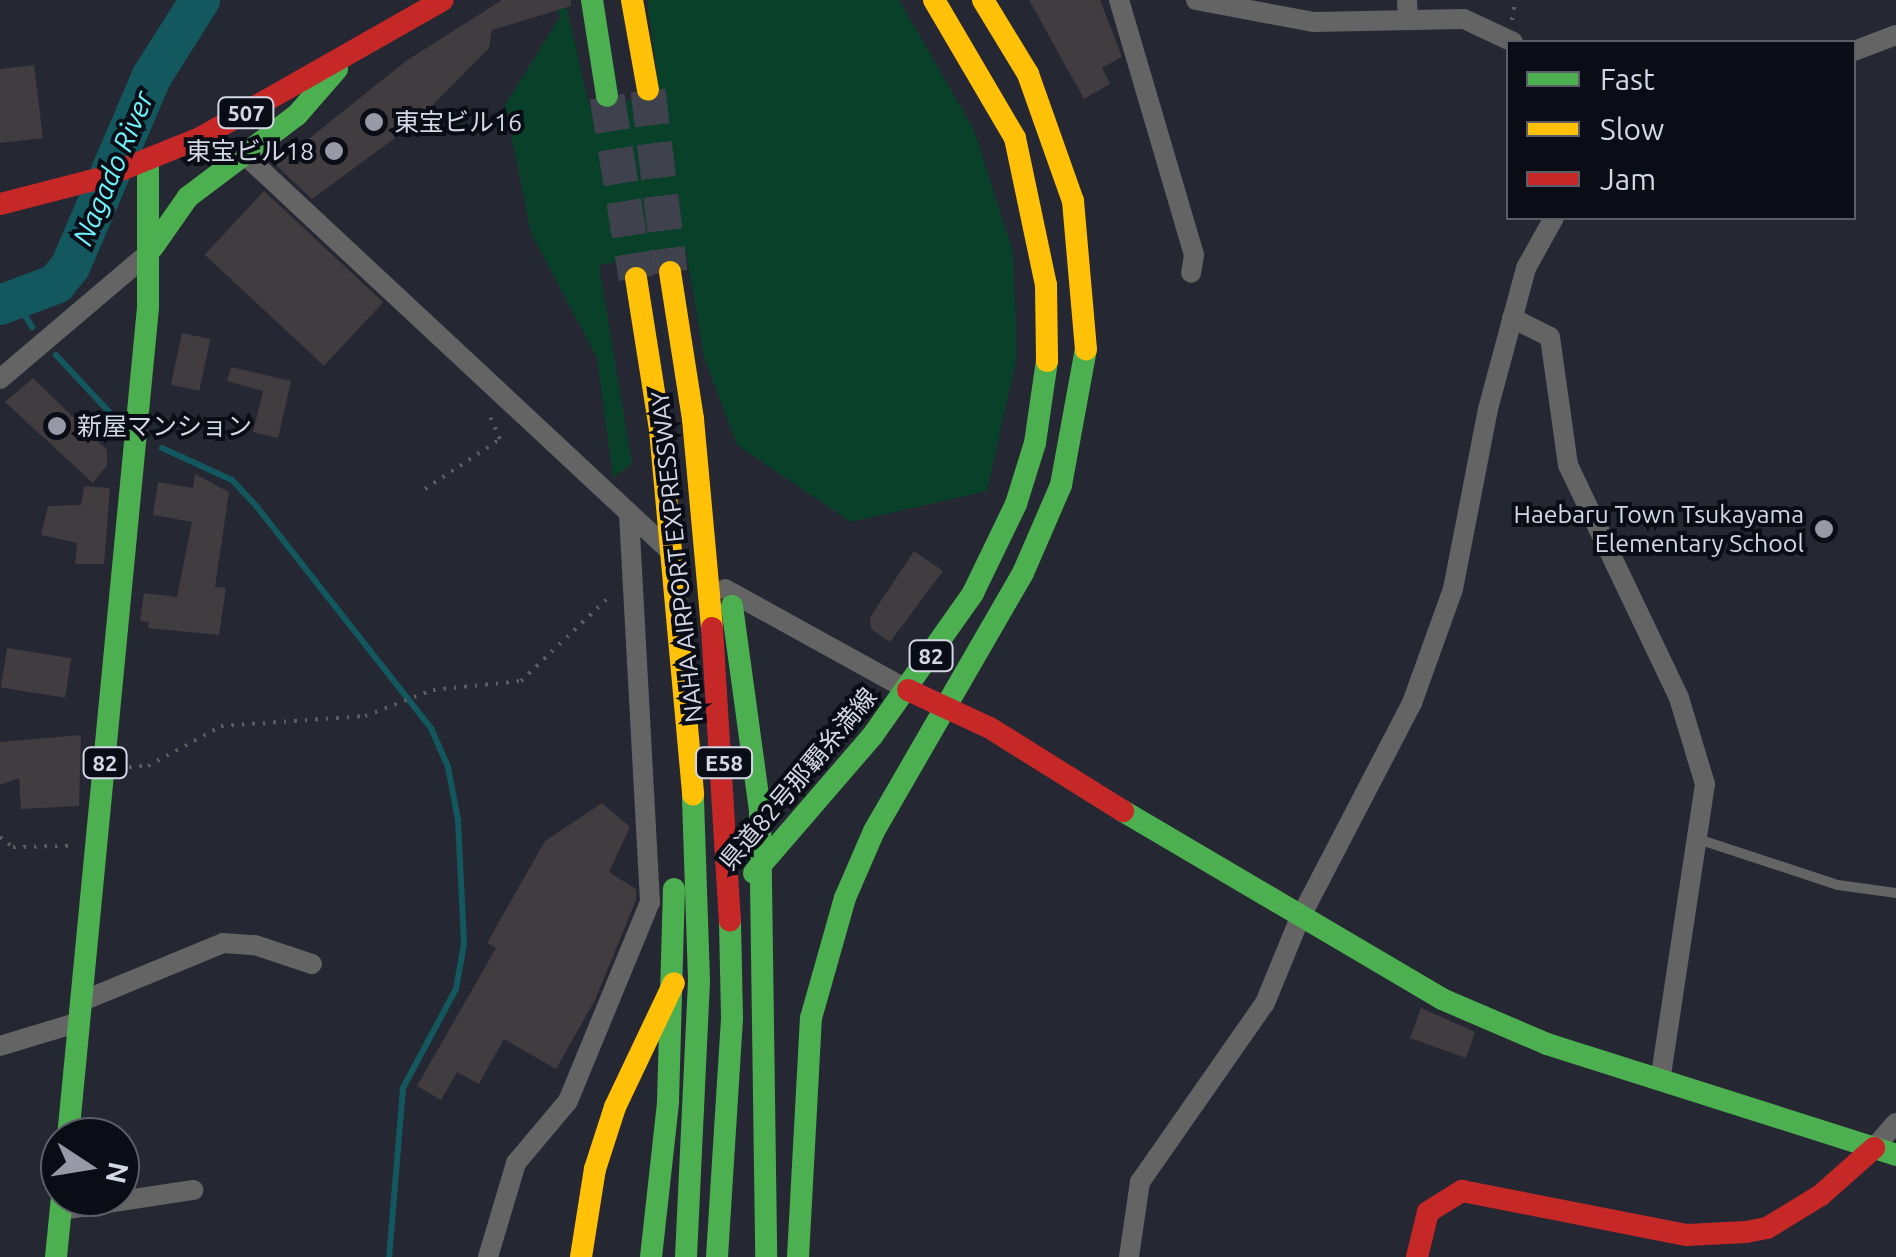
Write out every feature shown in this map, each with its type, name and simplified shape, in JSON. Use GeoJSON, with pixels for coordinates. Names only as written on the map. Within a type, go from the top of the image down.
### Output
{"type":"FeatureCollection","features":[{"type":"Feature","properties":{"kind":"main road","name":"507"},"geometry":{"type":"LineString","coordinates":[[0,204],[62,190],[146,162],[342,63],[443,0]]}},
{"type":"Feature","properties":{"kind":"main road"},"geometry":{"type":"LineString","coordinates":[[592,0],[607,96]]}},
{"type":"Feature","properties":{"kind":"main road"},"geometry":{"type":"LineString","coordinates":[[632,0],[648,90]]}},
{"type":"Feature","properties":{"kind":"main road","name":"県道82号那覇糸満線"},"geometry":{"type":"LineString","coordinates":[[581,1257],[605,1138],[640,1042],[670,988],[721,911],[908,690],[992,559],[1035,443],[1046,372],[1046,285],[1015,138],[934,0]]}},
{"type":"Feature","properties":{"kind":"main road","name":"82"},"geometry":{"type":"LineString","coordinates":[[798,1257],[804,1074],[823,964],[874,831],[1022,574],[1061,484],[1081,404],[1088,332],[1082,246],[1063,164],[1028,74],[982,0]]}},
{"type":"Feature","properties":{"kind":"main road"},"geometry":{"type":"LineString","coordinates":[[152,250],[175,209],[297,116],[342,63]]}},
{"type":"Feature","properties":{"kind":"main road","name":"82"},"geometry":{"type":"LineString","coordinates":[[70,1117],[152,250],[146,162]]}},
{"type":"Feature","properties":{"kind":"main road","name":"NAHA AIRPORT EXPRESSWAY"},"geometry":{"type":"LineString","coordinates":[[670,272],[692,419],[728,815],[732,1018],[718,1257]]}},
{"type":"Feature","properties":{"kind":"main road","name":"NAHA AIRPORT EXPRESSWAY"},"geometry":{"type":"LineString","coordinates":[[636,278],[660,430],[695,830],[700,980],[686,1257]]}},
{"type":"Feature","properties":{"kind":"main road"},"geometry":{"type":"LineString","coordinates":[[692,419],[748,692],[760,810],[768,961],[766,1257]]}},
{"type":"Feature","properties":{"kind":"main road"},"geometry":{"type":"LineString","coordinates":[[651,1257],[668,1102],[674,876],[660,430]]}},
{"type":"Feature","properties":{"kind":"main road"},"geometry":{"type":"LineString","coordinates":[[908,690],[990,728],[1300,920],[1442,999],[1547,1044],[1885,1151]]}},
{"type":"Feature","properties":{"kind":"main road"},"geometry":{"type":"LineString","coordinates":[[1417,1257],[1428,1212],[1462,1190],[1687,1236],[1746,1232],[1767,1228],[1885,1151]]}},
{"type":"Feature","properties":{"kind":"main road"},"geometry":{"type":"LineString","coordinates":[[56,1257],[60,1217]]}},
{"type":"Feature","properties":{"kind":"street"},"geometry":{"type":"LineString","coordinates":[[1120,0],[1194,255],[1190,274]]}},
{"type":"Feature","properties":{"kind":"street"},"geometry":{"type":"LineString","coordinates":[[1196,0],[1258,6],[1313,22],[1407,10],[1464,19],[1509,40]]}},
{"type":"Feature","properties":{"kind":"street"},"geometry":{"type":"LineString","coordinates":[[1856,50],[1896,35]]}},
{"type":"Feature","properties":{"kind":"street"},"geometry":{"type":"LineString","coordinates":[[246,156],[691,571],[908,690]]}},
{"type":"Feature","properties":{"kind":"street"},"geometry":{"type":"LineString","coordinates":[[1128,1257],[1140,1182],[1265,1003],[1300,920],[1412,703],[1453,589],[1526,268],[1553,220]]}},
{"type":"Feature","properties":{"kind":"street"},"geometry":{"type":"LineString","coordinates":[[0,378],[152,250]]}},
{"type":"Feature","properties":{"kind":"street"},"geometry":{"type":"LineString","coordinates":[[1512,318],[1550,336],[1568,465],[1679,698],[1705,784],[1660,1080]]}},
{"type":"Feature","properties":{"kind":"street"},"geometry":{"type":"LineString","coordinates":[[488,1257],[516,1163],[568,1100],[650,902],[630,514]]}},
{"type":"Feature","properties":{"kind":"street"},"geometry":{"type":"LineString","coordinates":[[0,1046],[223,943],[255,945],[312,964]]}},
{"type":"Feature","properties":{"kind":"street"},"geometry":{"type":"LineString","coordinates":[[1885,1151],[1896,1124]]}},
{"type":"Feature","properties":{"kind":"street"},"geometry":{"type":"LineString","coordinates":[[140,1195],[193,1190]]}},
{"type":"Feature","properties":{"kind":"lane"},"geometry":{"type":"LineString","coordinates":[[1698,839],[1838,884],[1896,893]]}},
{"type":"Feature","properties":{"kind":"path"},"geometry":{"type":"LineString","coordinates":[[425,489],[500,439],[478,388],[486,380]]}},
{"type":"Feature","properties":{"kind":"path"},"geometry":{"type":"LineString","coordinates":[[104,769],[148,766],[221,726],[346,718],[401,703],[418,694],[521,681],[603,600],[634,586]]}},
{"type":"Feature","properties":{"kind":"path"},"geometry":{"type":"LineString","coordinates":[[0,836],[13,848],[45,852],[97,841]]}},
{"type":"Feature","properties":{"kind":"green space"},"geometry":{"type":"Polygon","coordinates":[[[555,0],[565,0],[589,105],[660,97],[647,0],[899,0],[974,130],[1013,252],[1017,356],[987,491],[851,522],[737,445],[704,357],[686,251],[599,265],[632,464],[613,477],[597,358],[531,233],[505,105],[560,17],[555,0]]]}},
{"type":"Feature","properties":{"kind":"building"},"geometry":{"type":"Polygon","coordinates":[[[502,0],[571,0],[571,6],[492,30],[489,48],[414,124],[312,199],[276,165],[406,61],[502,0]]]}},
{"type":"Feature","properties":{"kind":"building"},"geometry":{"type":"Polygon","coordinates":[[[1029,0],[1100,0],[1122,57],[1102,68],[1110,84],[1084,99],[1029,0]]]}},
{"type":"Feature","properties":{"kind":"building"},"geometry":{"type":"Polygon","coordinates":[[[34,65],[43,138],[0,143],[0,69],[34,65]]]}},
{"type":"Feature","properties":{"kind":"building"},"geometry":{"type":"Polygon","coordinates":[[[264,191],[383,302],[324,366],[205,255],[264,191]]]}},
{"type":"Feature","properties":{"kind":"building"},"geometry":{"type":"Polygon","coordinates":[[[182,333],[210,339],[199,391],[171,385],[182,333]]]}},
{"type":"Feature","properties":{"kind":"building"},"geometry":{"type":"Polygon","coordinates":[[[231,367],[291,381],[278,438],[253,432],[263,391],[227,381],[231,367]]]}},
{"type":"Feature","properties":{"kind":"building","name":"新屋マンション"},"geometry":{"type":"Polygon","coordinates":[[[33,378],[107,450],[107,465],[93,483],[5,402],[33,378]]]}},
{"type":"Feature","properties":{"kind":"building"},"geometry":{"type":"Polygon","coordinates":[[[195,474],[229,492],[215,587],[226,588],[219,635],[148,628],[149,622],[140,621],[144,593],[177,597],[192,522],[153,515],[158,482],[193,488],[195,474]]]}},
{"type":"Feature","properties":{"kind":"building"},"geometry":{"type":"Polygon","coordinates":[[[84,486],[110,488],[104,564],[75,564],[77,543],[41,535],[48,506],[81,505],[84,486]]]}},
{"type":"Feature","properties":{"kind":"building"},"geometry":{"type":"Polygon","coordinates":[[[914,551],[943,571],[890,642],[871,629],[870,617],[914,551]]]}},
{"type":"Feature","properties":{"kind":"building"},"geometry":{"type":"Polygon","coordinates":[[[7,648],[71,658],[65,698],[1,688],[7,648]]]}},
{"type":"Feature","properties":{"kind":"building"},"geometry":{"type":"Polygon","coordinates":[[[81,735],[79,806],[21,809],[19,778],[0,785],[0,742],[81,735]]]}},
{"type":"Feature","properties":{"kind":"building"},"geometry":{"type":"Polygon","coordinates":[[[602,803],[630,827],[609,872],[636,889],[636,900],[595,1000],[556,1069],[504,1039],[479,1084],[457,1072],[441,1100],[417,1086],[496,948],[487,943],[545,841],[602,803]]]}},
{"type":"Feature","properties":{"kind":"building"},"geometry":{"type":"Polygon","coordinates":[[[1421,1008],[1475,1032],[1466,1058],[1410,1038],[1421,1008]]]}},
{"type":"Feature","properties":{"kind":"waterway","name":"Nagado River"},"geometry":{"type":"LineString","coordinates":[[0,305],[56,284],[70,267],[152,76],[200,0]]}},
{"type":"Feature","properties":{"kind":"waterway"},"geometry":{"type":"LineString","coordinates":[[16,302],[32,327]]}},
{"type":"Feature","properties":{"kind":"waterway"},"geometry":{"type":"LineString","coordinates":[[56,355],[110,413]]}},
{"type":"Feature","properties":{"kind":"waterway"},"geometry":{"type":"LineString","coordinates":[[162,448],[232,480],[257,507],[431,728],[448,767],[458,820],[464,944],[456,989],[403,1088],[389,1257]]}},
{"type":"Feature","properties":{"kind":"tunnel"},"geometry":{"type":"LineString","coordinates":[[648,90],[670,272]]}},
{"type":"Feature","properties":{"kind":"tunnel"},"geometry":{"type":"LineString","coordinates":[[607,96],[636,278]]}},
{"type":"Feature","properties":{"kind":"traffic: fast"},"geometry":{"type":"LineString","coordinates":[[592,0],[607,96]]}},
{"type":"Feature","properties":{"kind":"traffic: fast"},"geometry":{"type":"LineString","coordinates":[[153,247],[188,197],[297,115],[337,69]]}},
{"type":"Feature","properties":{"kind":"traffic: fast"},"geometry":{"type":"LineString","coordinates":[[70,1117],[148,307],[148,161]]}},
{"type":"Feature","properties":{"kind":"traffic: fast"},"geometry":{"type":"LineString","coordinates":[[798,1257],[811,1018],[845,898],[874,831],[1023,573],[1061,485],[1086,349]]}},
{"type":"Feature","properties":{"kind":"traffic: fast"},"geometry":{"type":"LineString","coordinates":[[754,873],[873,735],[973,593],[1016,504],[1035,443],[1047,361]]}},
{"type":"Feature","properties":{"kind":"traffic: fast"},"geometry":{"type":"LineString","coordinates":[[732,606],[760,810],[766,1257]]}},
{"type":"Feature","properties":{"kind":"traffic: fast"},"geometry":{"type":"LineString","coordinates":[[686,1257],[699,980],[693,795]]}},
{"type":"Feature","properties":{"kind":"traffic: fast"},"geometry":{"type":"LineString","coordinates":[[1123,811],[1442,999],[1547,1044],[1896,1155]]}},
{"type":"Feature","properties":{"kind":"traffic: fast"},"geometry":{"type":"LineString","coordinates":[[651,1257],[668,1102],[674,889]]}},
{"type":"Feature","properties":{"kind":"traffic: fast"},"geometry":{"type":"LineString","coordinates":[[717,1257],[732,1018],[730,920]]}},
{"type":"Feature","properties":{"kind":"traffic: fast"},"geometry":{"type":"LineString","coordinates":[[56,1257],[60,1217]]}},
{"type":"Feature","properties":{"kind":"traffic: slow"},"geometry":{"type":"LineString","coordinates":[[632,0],[648,90]]}},
{"type":"Feature","properties":{"kind":"traffic: slow"},"geometry":{"type":"LineString","coordinates":[[934,0],[1015,138],[1046,285],[1047,361]]}},
{"type":"Feature","properties":{"kind":"traffic: slow"},"geometry":{"type":"LineString","coordinates":[[983,0],[1028,74],[1073,201],[1086,349]]}},
{"type":"Feature","properties":{"kind":"traffic: slow"},"geometry":{"type":"LineString","coordinates":[[670,272],[693,419],[712,628]]}},
{"type":"Feature","properties":{"kind":"traffic: slow"},"geometry":{"type":"LineString","coordinates":[[636,278],[660,430],[693,795]]}},
{"type":"Feature","properties":{"kind":"traffic: slow"},"geometry":{"type":"LineString","coordinates":[[581,1257],[595,1169],[615,1107],[674,983]]}},
{"type":"Feature","properties":{"kind":"traffic: jam"},"geometry":{"type":"LineString","coordinates":[[0,204],[101,178],[200,138],[443,0]]}},
{"type":"Feature","properties":{"kind":"traffic: jam"},"geometry":{"type":"LineString","coordinates":[[712,628],[730,920]]}},
{"type":"Feature","properties":{"kind":"traffic: jam"},"geometry":{"type":"LineString","coordinates":[[908,690],[990,728],[1123,811]]}},
{"type":"Feature","properties":{"kind":"traffic: jam"},"geometry":{"type":"LineString","coordinates":[[1417,1257],[1428,1212],[1462,1191],[1687,1235],[1746,1232],[1767,1228],[1821,1195],[1874,1148]]}},
{"type":"Feature","properties":{"kind":"place","name":"東宝ビル16"},"geometry":{"type":"Point","coordinates":[374,122]}},
{"type":"Feature","properties":{"kind":"place","name":"東宝ビル18"},"geometry":{"type":"Point","coordinates":[334,151]}},
{"type":"Feature","properties":{"kind":"place","name":"新屋マンション"},"geometry":{"type":"Point","coordinates":[57,426]}},
{"type":"Feature","properties":{"kind":"place","name":"Haebaru Town Tsukayama Elementary School"},"geometry":{"type":"Point","coordinates":[1824,529]}}]}
